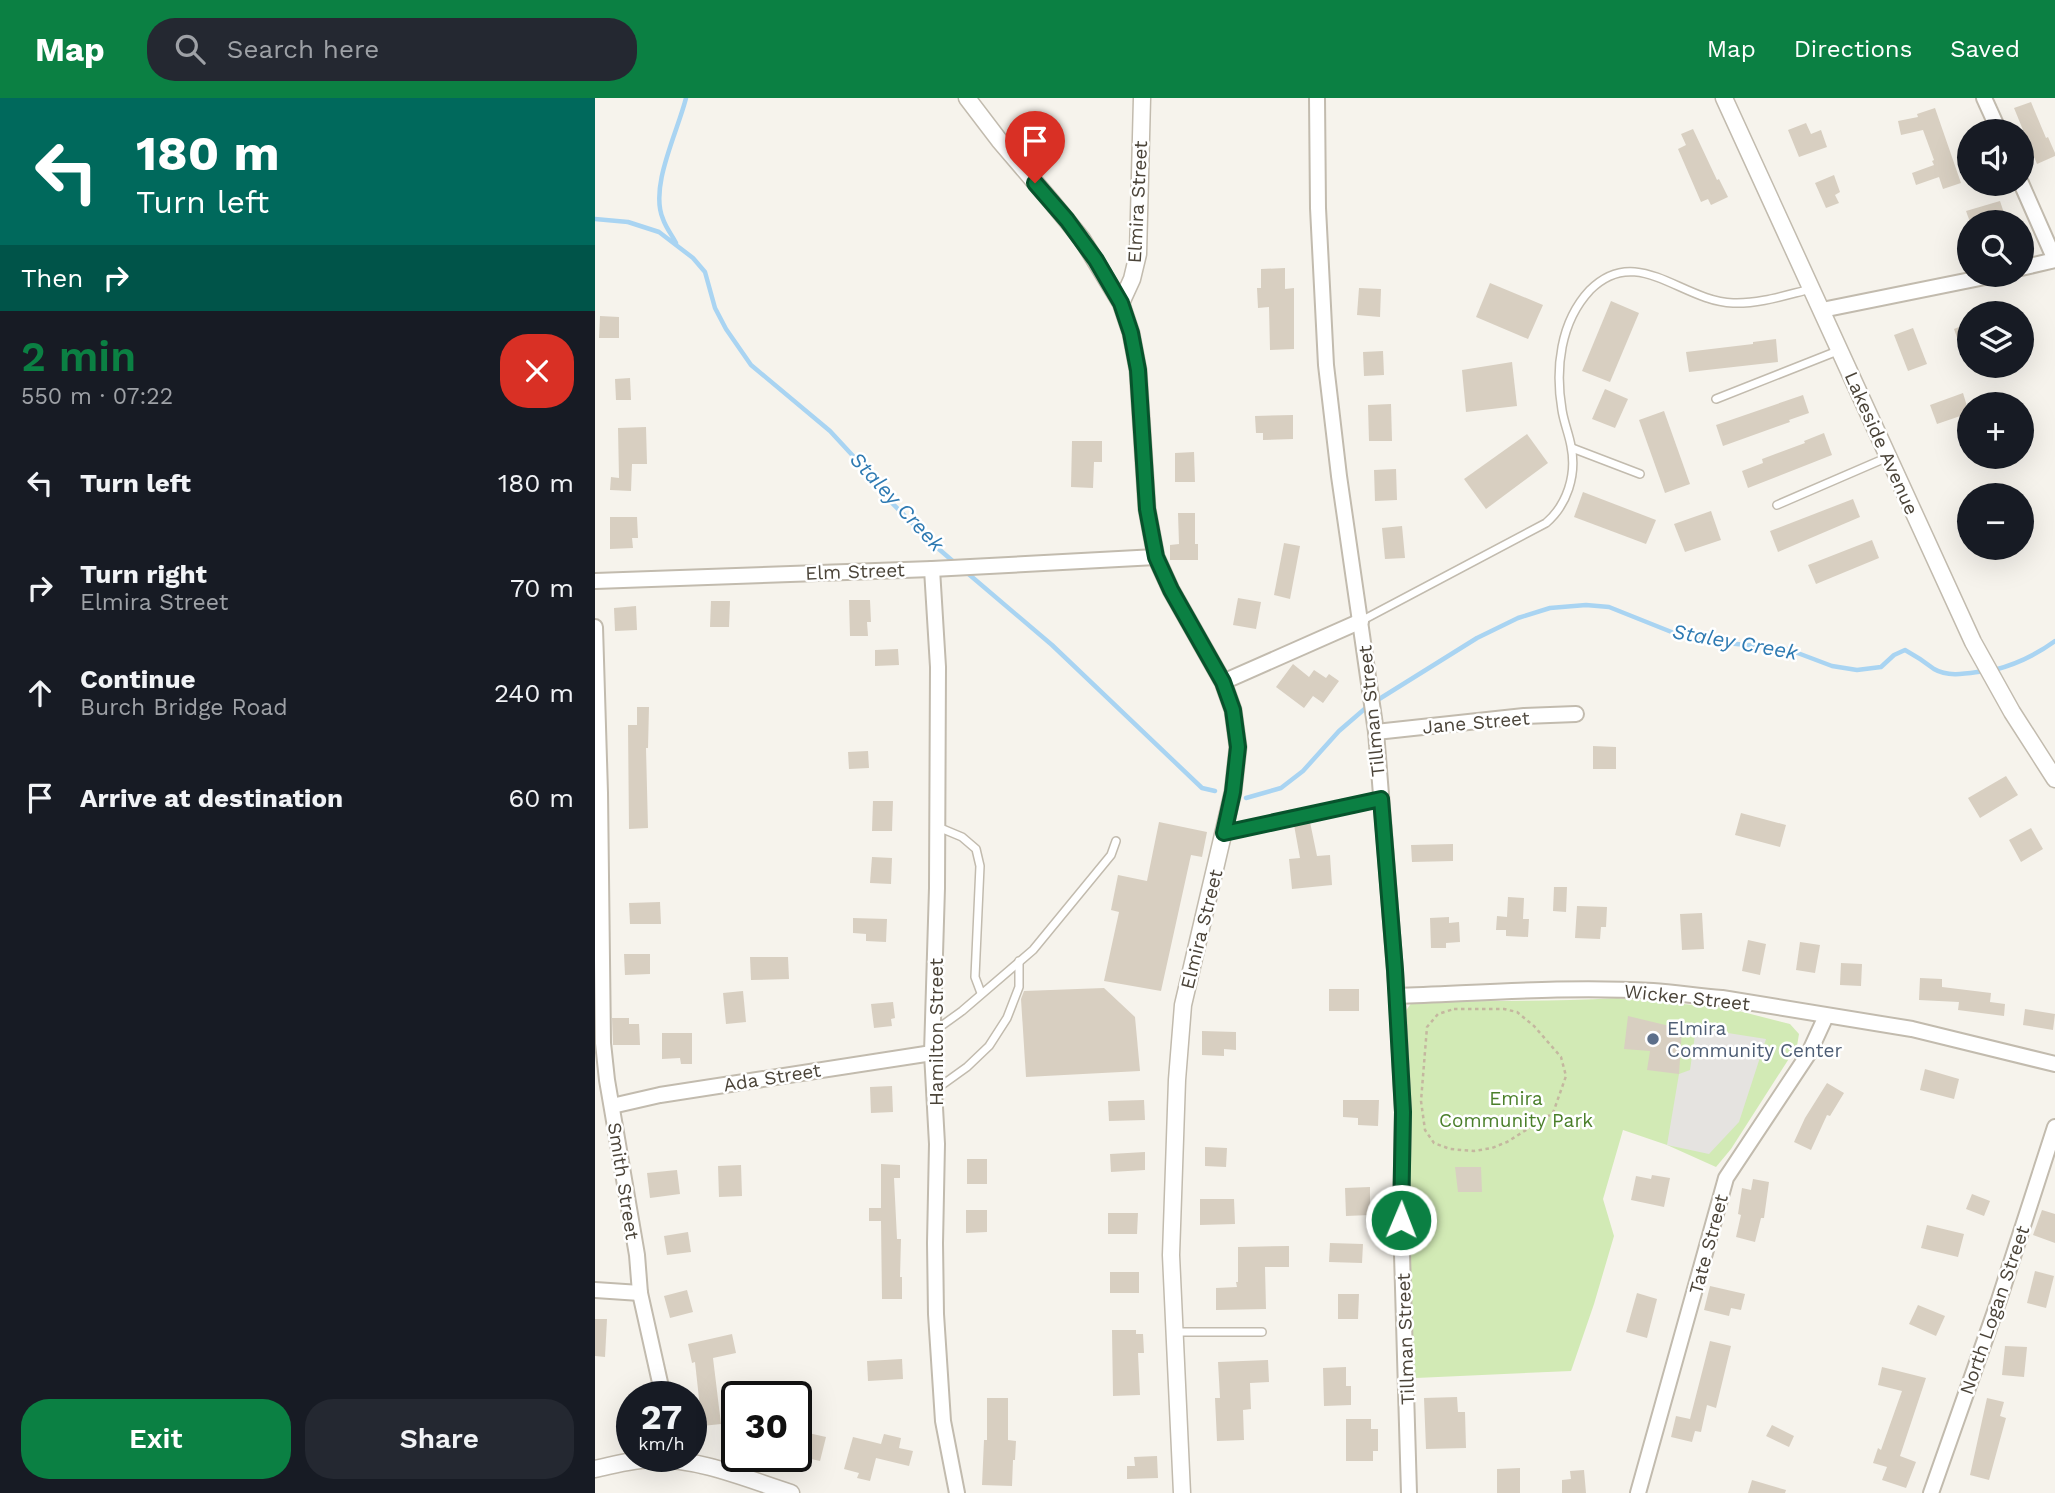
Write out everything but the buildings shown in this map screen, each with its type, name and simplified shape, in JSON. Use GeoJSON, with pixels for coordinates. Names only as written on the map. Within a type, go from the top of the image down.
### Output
{"type":"FeatureCollection","features":[{"type":"Feature","properties":{"kind":"street"},"geometry":{"type":"LineString","coordinates":[[967,98],[1082,239],[1121,303]]}},
{"type":"Feature","properties":{"kind":"street","name":"Elmira Street"},"geometry":{"type":"LineString","coordinates":[[1142,98],[1138,254],[1132,279],[1121,303],[1131,333],[1138,370],[1147,509],[1156,557],[1171,590],[1223,682],[1233,710],[1238,747],[1233,792],[1182,1005],[1171,1255],[1182,1493]]}},
{"type":"Feature","properties":{"kind":"street","name":"Tillman Street"},"geometry":{"type":"LineString","coordinates":[[1317,98],[1318,208],[1326,365],[1339,476],[1376,732],[1397,996],[1403,1112],[1401,1220],[1409,1493]]}},
{"type":"Feature","properties":{"kind":"street","name":"Lakeside Avenue"},"geometry":{"type":"LineString","coordinates":[[1724,98],[1973,642],[2012,712],[2055,779]]}},
{"type":"Feature","properties":{"kind":"street"},"geometry":{"type":"LineString","coordinates":[[1984,98],[1994,119]]}},
{"type":"Feature","properties":{"kind":"street"},"geometry":{"type":"LineString","coordinates":[[2027,196],[2055,260],[2034,265]]}},
{"type":"Feature","properties":{"kind":"street"},"geometry":{"type":"LineString","coordinates":[[1822,310],[1957,283]]}},
{"type":"Feature","properties":{"kind":"street","name":"Elm Street"},"geometry":{"type":"LineString","coordinates":[[595,581],[932,569],[1156,557]]}},
{"type":"Feature","properties":{"kind":"street","name":"Hamilton Street"},"geometry":{"type":"LineString","coordinates":[[932,569],[938,667],[937,888],[932,1053],[937,1144],[937,1328],[943,1421],[957,1493]]}},
{"type":"Feature","properties":{"kind":"street"},"geometry":{"type":"LineString","coordinates":[[1223,682],[1361,621]]}},
{"type":"Feature","properties":{"kind":"street","name":"Smith Street"},"geometry":{"type":"LineString","coordinates":[[595,627],[603,1043],[641,1293],[660,1381]]}},
{"type":"Feature","properties":{"kind":"street","name":"Jane Street"},"geometry":{"type":"LineString","coordinates":[[1376,732],[1524,716],[1576,714]]}},
{"type":"Feature","properties":{"kind":"street","name":"Wicker Street"},"geometry":{"type":"LineString","coordinates":[[1397,996],[1538,991],[1655,991],[1722,998],[1912,1029],[2055,1064]]}},
{"type":"Feature","properties":{"kind":"street","name":"Tate Street"},"geometry":{"type":"LineString","coordinates":[[1638,1493],[1726,1178],[1809,1053],[1826,1016]]}},
{"type":"Feature","properties":{"kind":"street","name":"Ada Street"},"geometry":{"type":"LineString","coordinates":[[612,1106],[673,1093],[932,1053]]}},
{"type":"Feature","properties":{"kind":"street","name":"North Logan Street"},"geometry":{"type":"LineString","coordinates":[[1931,1493],[1999,1300],[2055,1127]]}},
{"type":"Feature","properties":{"kind":"street"},"geometry":{"type":"LineString","coordinates":[[595,1290],[641,1293]]}},
{"type":"Feature","properties":{"kind":"street"},"geometry":{"type":"LineString","coordinates":[[595,1469],[616,1465]]}},
{"type":"Feature","properties":{"kind":"street"},"geometry":{"type":"LineString","coordinates":[[707,1466],[771,1490],[791,1493]]}},
{"type":"Feature","properties":{"kind":"lane"},"geometry":{"type":"LineString","coordinates":[[1361,621],[1546,523],[1556,515],[1569,489],[1572,469],[1572,449],[1562,412],[1559,383],[1563,341],[1574,312],[1587,294],[1604,278],[1626,271],[1649,273],[1703,297],[1732,303],[1776,298],[1812,289]]}},
{"type":"Feature","properties":{"kind":"lane"},"geometry":{"type":"LineString","coordinates":[[1716,399],[1840,350]]}},
{"type":"Feature","properties":{"kind":"lane"},"geometry":{"type":"LineString","coordinates":[[1572,449],[1640,474]]}},
{"type":"Feature","properties":{"kind":"lane"},"geometry":{"type":"LineString","coordinates":[[1777,505],[1889,457]]}},
{"type":"Feature","properties":{"kind":"lane"},"geometry":{"type":"LineString","coordinates":[[1224,833],[1381,799]]}},
{"type":"Feature","properties":{"kind":"lane"},"geometry":{"type":"LineString","coordinates":[[937,827],[962,837],[976,849],[980,866],[975,977],[981,993]]}},
{"type":"Feature","properties":{"kind":"lane"},"geometry":{"type":"LineString","coordinates":[[933,1032],[962,1011],[1033,950],[1111,855],[1115,841]]}},
{"type":"Feature","properties":{"kind":"lane"},"geometry":{"type":"LineString","coordinates":[[934,1091],[967,1067],[989,1046],[1007,1018],[1019,986],[1019,961]]}},
{"type":"Feature","properties":{"kind":"lane"},"geometry":{"type":"LineString","coordinates":[[1174,1332],[1262,1332]]}},
{"type":"Feature","properties":{"kind":"path"},"geometry":{"type":"LineString","coordinates":[[1454,1009],[1504,1009],[1517,1012],[1534,1026],[1561,1057],[1566,1076],[1553,1113],[1525,1130],[1507,1142],[1474,1151],[1450,1149],[1434,1143],[1425,1129],[1421,1101],[1427,1027],[1438,1014],[1454,1009]]}},
{"type":"Feature","properties":{"kind":"green space","name":"Emira Community Park"},"geometry":{"type":"Polygon","coordinates":[[[1617,998],[1727,1008],[1790,1024],[1799,1034],[1797,1046],[1731,1149],[1716,1167],[1667,1145],[1623,1130],[1603,1199],[1614,1236],[1571,1371],[1416,1378],[1410,1374],[1403,1015],[1412,1002],[1617,998]]]}},
{"type":"Feature","properties":{"kind":"shaded area"},"geometry":{"type":"Polygon","coordinates":[[[1696,1028],[1766,1039],[1739,1122],[1709,1154],[1667,1145],[1679,1074],[1690,1070],[1696,1028]]]}},
{"type":"Feature","properties":{"kind":"waterway"},"geometry":{"type":"LineString","coordinates":[[676,243],[663,219],[660,191],[666,159],[686,98]]}},
{"type":"Feature","properties":{"kind":"waterway","name":"Staley Creek"},"geometry":{"type":"LineString","coordinates":[[595,219],[628,222],[659,232],[693,258],[705,272],[715,308],[726,329],[751,365],[830,431],[881,492],[955,563]]}},
{"type":"Feature","properties":{"kind":"waterway","name":"Staley Creek"},"geometry":{"type":"LineString","coordinates":[[965,571],[1052,645],[1202,788],[1215,791]]}},
{"type":"Feature","properties":{"kind":"waterway","name":"Staley Creek"},"geometry":{"type":"LineString","coordinates":[[1376,701],[1477,638],[1518,618],[1550,608],[1586,605],[1609,607],[1679,635],[1716,642],[1787,649],[1832,666],[1857,670],[1881,667],[1894,655],[1905,650],[1940,672],[1959,674],[1985,671]]}},
{"type":"Feature","properties":{"kind":"waterway","name":"Staley Creek"},"geometry":{"type":"LineString","coordinates":[[1994,670],[2041,651],[2055,641]]}},
{"type":"Feature","properties":{"kind":"waterway","name":"Staley Creek"},"geometry":{"type":"LineString","coordinates":[[1246,798],[1281,788],[1303,771],[1339,731],[1368,706]]}},
{"type":"Feature","properties":{"kind":"place","name":"Elmira Community Center"},"geometry":{"type":"Point","coordinates":[1653,1039]}},
{"type":"Feature","properties":{"kind":"route"},"geometry":{"type":"LineString","coordinates":[[1035,183],[1067,220],[1096,260],[1121,303],[1131,333],[1140,388],[1147,509],[1156,557],[1171,590],[1223,682],[1233,710],[1238,747],[1233,792],[1224,833],[1381,799],[1403,1112],[1401,1220]]}}]}
